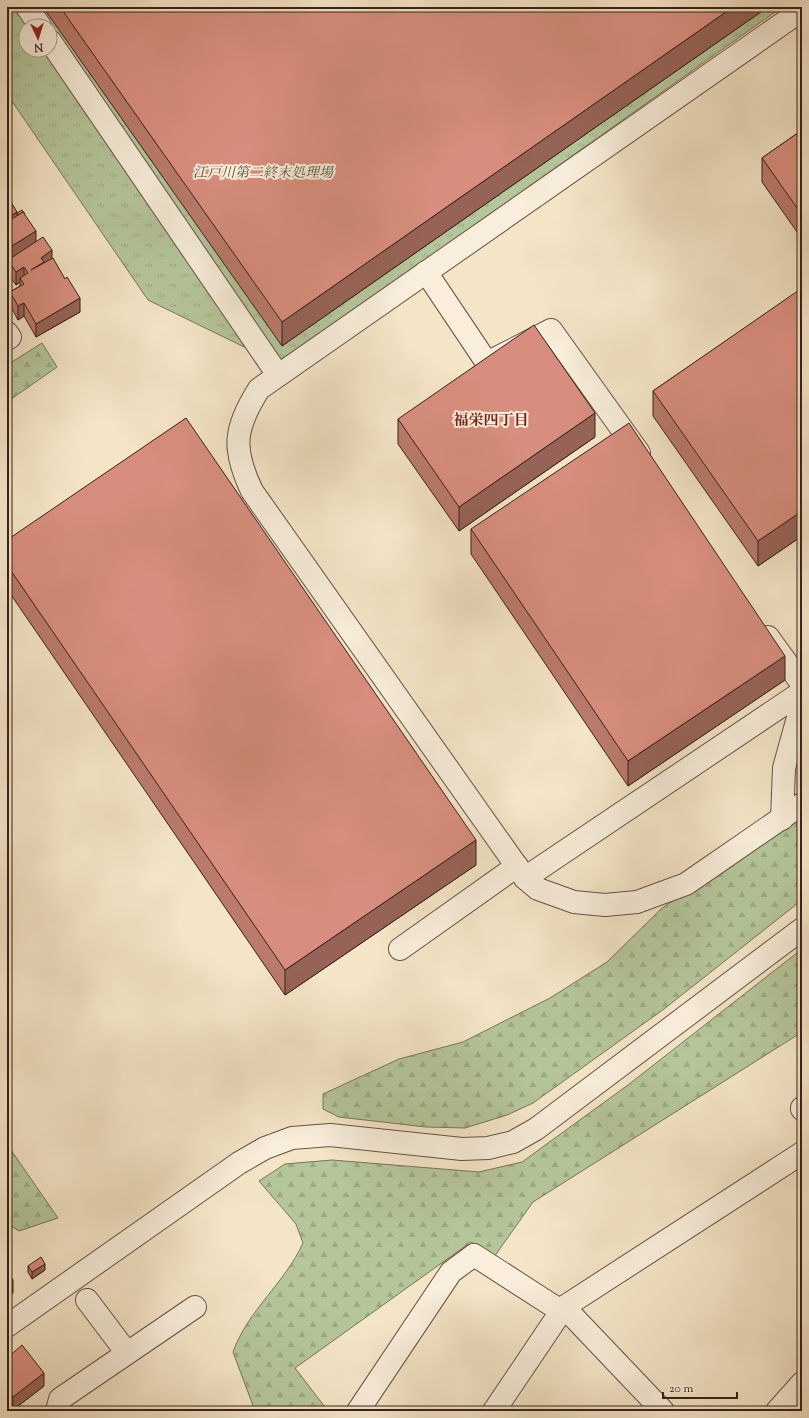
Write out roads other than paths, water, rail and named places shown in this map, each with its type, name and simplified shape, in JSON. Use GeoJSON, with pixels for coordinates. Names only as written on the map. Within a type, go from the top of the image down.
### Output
{"type":"FeatureCollection","features":[{"type":"Feature","properties":{"kind":"street"},"geometry":{"type":"LineString","coordinates":[[27,7],[35,18]]}},
{"type":"Feature","properties":{"kind":"street"},"geometry":{"type":"LineString","coordinates":[[802,10],[259,389],[245,411],[238,439],[242,470],[252,491],[521,872],[538,889],[574,902],[605,905],[637,902],[686,884],[802,804]]}},
{"type":"Feature","properties":{"kind":"street"},"geometry":{"type":"LineString","coordinates":[[58,53],[278,376]]}},
{"type":"Feature","properties":{"kind":"street"},"geometry":{"type":"LineString","coordinates":[[426,272],[487,363],[551,330],[651,471]]}},
{"type":"Feature","properties":{"kind":"street"},"geometry":{"type":"LineString","coordinates":[[7,333],[10,337],[7,339]]}},
{"type":"Feature","properties":{"kind":"street"},"geometry":{"type":"LineString","coordinates":[[756,619],[802,684]]}},
{"type":"Feature","properties":{"kind":"street"},"geometry":{"type":"LineString","coordinates":[[400,949],[802,692]]}},
{"type":"Feature","properties":{"kind":"street"},"geometry":{"type":"LineString","coordinates":[[782,819],[784,768],[802,703]]}},
{"type":"Feature","properties":{"kind":"street"},"geometry":{"type":"LineString","coordinates":[[7,1326],[239,1163],[265,1148],[292,1138],[330,1135],[462,1149],[488,1148],[513,1142],[536,1129],[802,929]]}},
{"type":"Feature","properties":{"kind":"street"},"geometry":{"type":"LineString","coordinates":[[500,1408],[562,1309],[802,1153]]}},
{"type":"Feature","properties":{"kind":"street"},"geometry":{"type":"LineString","coordinates":[[358,1411],[451,1272],[474,1255],[562,1309],[663,1411]]}},
{"type":"Feature","properties":{"kind":"street"},"geometry":{"type":"LineString","coordinates":[[87,1300],[127,1354]]}},
{"type":"Feature","properties":{"kind":"street"},"geometry":{"type":"LineString","coordinates":[[57,1411],[60,1399],[195,1307]]}},
{"type":"Feature","properties":{"kind":"street"},"geometry":{"type":"LineString","coordinates":[[782,1409],[802,1383]]}},
{"type":"Feature","properties":{"kind":"district","name":"福栄四丁目"},"geometry":{"type":"Point","coordinates":[491,420]}},
{"type":"Feature","properties":{"kind":"park label","name":"江戸川第二終末処理場"},"geometry":{"type":"Point","coordinates":[263,172]}}]}
